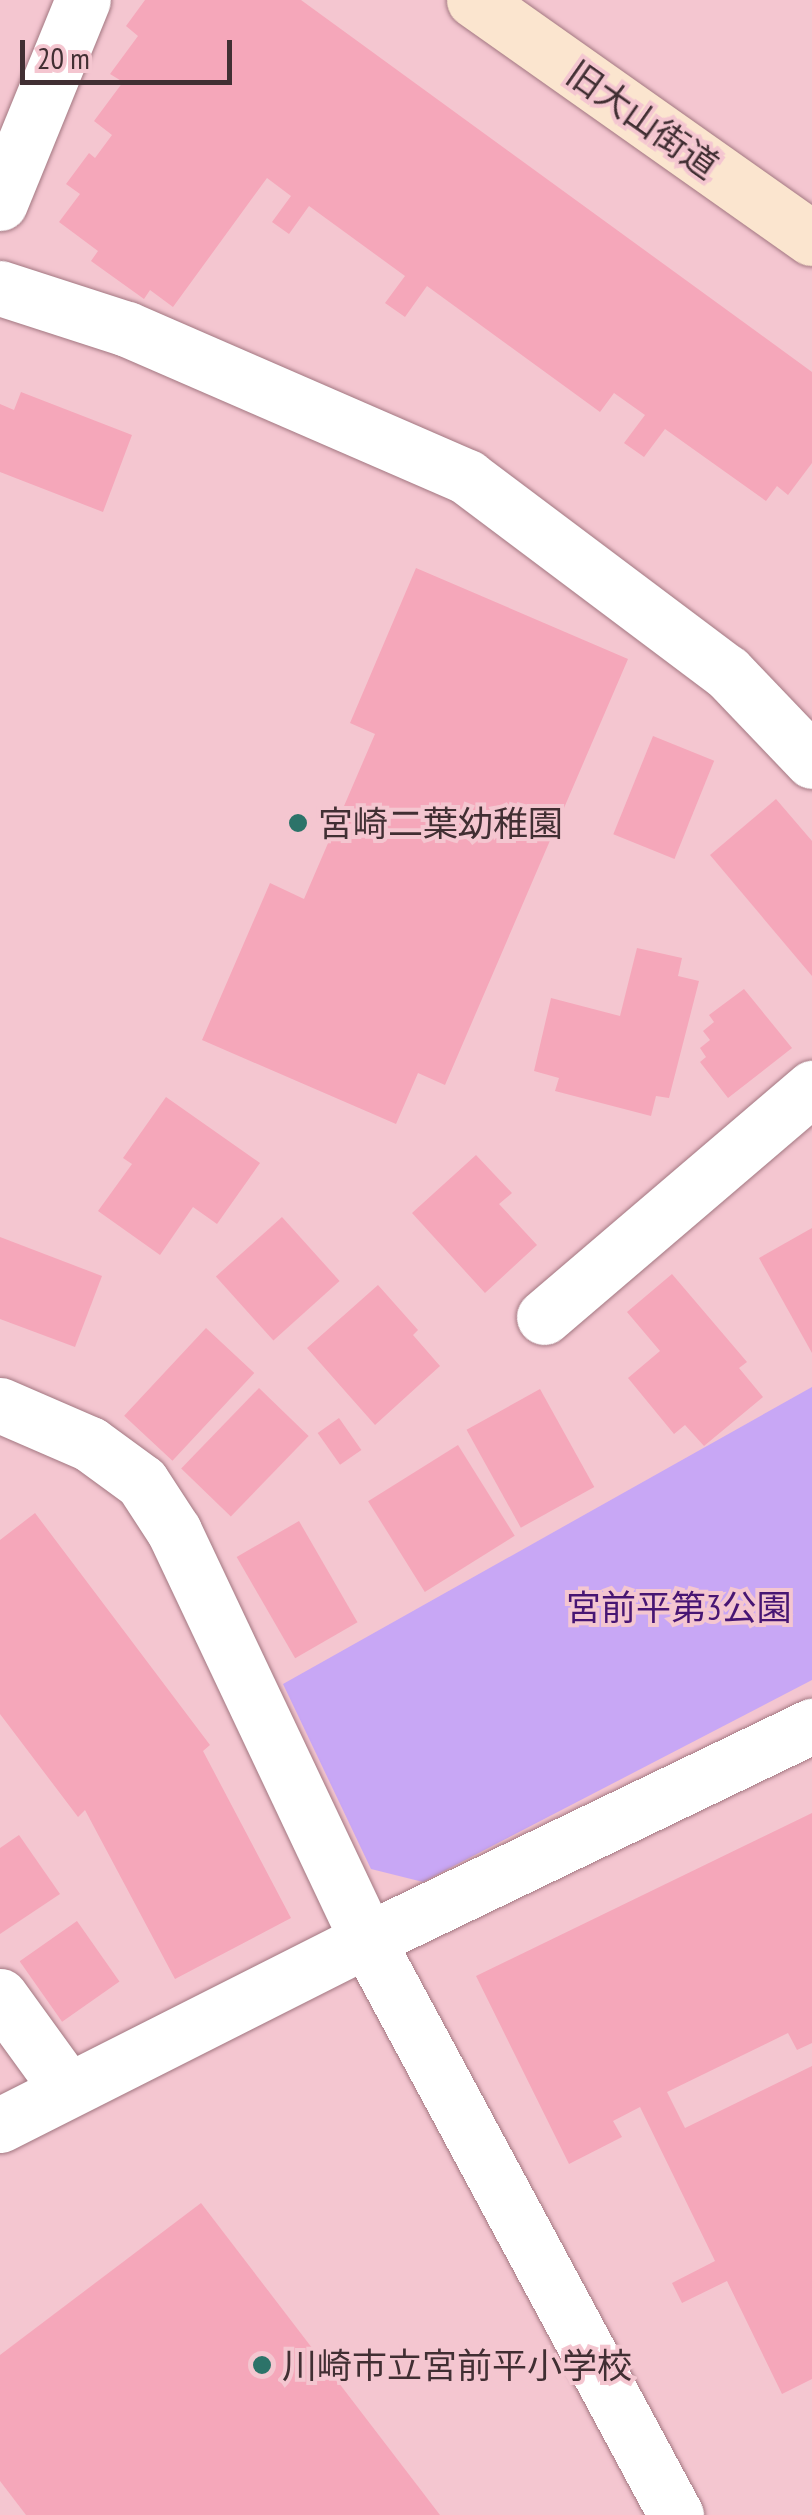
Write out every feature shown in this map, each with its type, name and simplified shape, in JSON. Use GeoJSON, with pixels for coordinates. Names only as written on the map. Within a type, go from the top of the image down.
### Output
{"type":"FeatureCollection","features":[{"type":"Feature","properties":{"kind":"street"},"geometry":{"type":"LineString","coordinates":[[0,203],[83,0]]}},
{"type":"Feature","properties":{"kind":"street","name":"旧大山街道"},"geometry":{"type":"LineString","coordinates":[[474,0],[812,238]]}},
{"type":"Feature","properties":{"kind":"street"},"geometry":{"type":"LineString","coordinates":[[0,288],[127,329],[467,477],[727,672],[812,761]]}},
{"type":"Feature","properties":{"kind":"street"},"geometry":{"type":"LineString","coordinates":[[544,1317],[812,1088]]}},
{"type":"Feature","properties":{"kind":"street"},"geometry":{"type":"LineString","coordinates":[[0,1405],[90,1444],[142,1482],[174,1531],[367,1940],[676,2515]]}},
{"type":"Feature","properties":{"kind":"street"},"geometry":{"type":"LineString","coordinates":[[0,2126],[367,1940],[812,1726]]}},
{"type":"Feature","properties":{"kind":"street"},"geometry":{"type":"LineString","coordinates":[[0,1996],[68,2090]]}},
{"type":"Feature","properties":{"kind":"green space","name":"宮前平第3公園"},"geometry":{"type":"Polygon","coordinates":[[[812,1387],[812,1680],[423,1882],[371,1869],[283,1684],[812,1387]]]}},
{"type":"Feature","properties":{"kind":"building"},"geometry":{"type":"Polygon","coordinates":[[[145,0],[301,0],[812,372],[812,463],[788,495],[777,486],[766,501],[665,429],[644,457],[624,443],[645,415],[614,393],[600,412],[427,286],[405,317],[385,303],[405,276],[309,206],[289,234],[272,222],[291,196],[267,178],[173,307],[150,290],[144,299],[91,261],[98,251],[59,222],[80,194],[66,184],[89,153],[95,158],[112,135],[94,121],[123,82],[110,74],[138,36],[126,26],[145,0]]]}},
{"type":"Feature","properties":{"kind":"building"},"geometry":{"type":"Polygon","coordinates":[[[21,392],[132,435],[103,512],[0,472],[0,404],[14,410],[21,392]]]}},
{"type":"Feature","properties":{"kind":"building"},"geometry":{"type":"Polygon","coordinates":[[[416,568],[628,659],[445,1085],[418,1073],[396,1124],[202,1040],[270,883],[304,899],[375,734],[350,723],[416,568]]]}},
{"type":"Feature","properties":{"kind":"building"},"geometry":{"type":"Polygon","coordinates":[[[653,736],[714,761],[674,859],[613,834],[653,736]]]}},
{"type":"Feature","properties":{"kind":"building"},"geometry":{"type":"Polygon","coordinates":[[[776,799],[812,841],[812,976],[710,855],[776,799]]]}},
{"type":"Feature","properties":{"kind":"building"},"geometry":{"type":"Polygon","coordinates":[[[637,948],[682,958],[678,976],[699,981],[669,1098],[656,1096],[651,1116],[555,1091],[559,1078],[534,1071],[551,998],[620,1016],[637,948]]]}},
{"type":"Feature","properties":{"kind":"building"},"geometry":{"type":"Polygon","coordinates":[[[744,989],[792,1048],[728,1098],[700,1062],[706,1057],[700,1048],[710,1040],[703,1031],[714,1022],[709,1015],[744,989]]]}},
{"type":"Feature","properties":{"kind":"building"},"geometry":{"type":"Polygon","coordinates":[[[166,1097],[260,1163],[217,1224],[193,1207],[160,1255],[98,1211],[132,1164],[123,1158],[166,1097]]]}},
{"type":"Feature","properties":{"kind":"building"},"geometry":{"type":"Polygon","coordinates":[[[476,1155],[512,1193],[499,1204],[537,1245],[485,1293],[412,1213],[476,1155]]]}},
{"type":"Feature","properties":{"kind":"building"},"geometry":{"type":"Polygon","coordinates":[[[282,1217],[340,1281],[273,1340],[216,1277],[282,1217]]]}},
{"type":"Feature","properties":{"kind":"building"},"geometry":{"type":"Polygon","coordinates":[[[812,1228],[812,1353],[759,1258],[812,1228]]]}},
{"type":"Feature","properties":{"kind":"building"},"geometry":{"type":"Polygon","coordinates":[[[0,1237],[102,1276],[75,1347],[0,1319],[0,1237]]]}},
{"type":"Feature","properties":{"kind":"building"},"geometry":{"type":"Polygon","coordinates":[[[672,1274],[747,1362],[739,1368],[763,1397],[704,1446],[685,1425],[674,1434],[628,1378],[660,1351],[627,1312],[672,1274]]]}},
{"type":"Feature","properties":{"kind":"building"},"geometry":{"type":"Polygon","coordinates":[[[378,1285],[418,1330],[413,1335],[440,1366],[375,1425],[307,1348],[378,1285]]]}},
{"type":"Feature","properties":{"kind":"building"},"geometry":{"type":"Polygon","coordinates":[[[206,1328],[254,1373],[172,1461],[124,1416],[206,1328]]]}},
{"type":"Feature","properties":{"kind":"building"},"geometry":{"type":"Polygon","coordinates":[[[259,1388],[309,1436],[231,1516],[181,1469],[259,1388]]]}},
{"type":"Feature","properties":{"kind":"building"},"geometry":{"type":"Polygon","coordinates":[[[540,1389],[594,1487],[521,1528],[467,1430],[540,1389]]]}},
{"type":"Feature","properties":{"kind":"building"},"geometry":{"type":"Polygon","coordinates":[[[339,1418],[361,1450],[340,1465],[318,1433],[339,1418]]]}},
{"type":"Feature","properties":{"kind":"building"},"geometry":{"type":"Polygon","coordinates":[[[458,1445],[515,1536],[425,1592],[368,1501],[458,1445]]]}},
{"type":"Feature","properties":{"kind":"building"},"geometry":{"type":"Polygon","coordinates":[[[35,1513],[210,1745],[203,1751],[291,1918],[175,1979],[85,1810],[78,1817],[0,1714],[0,1540],[35,1513]]]}},
{"type":"Feature","properties":{"kind":"building"},"geometry":{"type":"Polygon","coordinates":[[[299,1521],[358,1622],[295,1658],[237,1557],[299,1521]]]}},
{"type":"Feature","properties":{"kind":"building"},"geometry":{"type":"Polygon","coordinates":[[[812,1813],[812,2043],[797,2050],[788,2033],[667,2092],[685,2128],[812,2066],[812,2379],[782,2394],[727,2281],[682,2303],[672,2283],[715,2261],[640,2107],[613,2121],[622,2137],[569,2164],[476,1976],[812,1813]]]}},
{"type":"Feature","properties":{"kind":"building"},"geometry":{"type":"Polygon","coordinates":[[[19,1835],[60,1894],[0,1934],[0,1848],[19,1835]]]}},
{"type":"Feature","properties":{"kind":"building"},"geometry":{"type":"Polygon","coordinates":[[[77,1921],[119,1982],[62,2022],[20,1961],[77,1921]]]}},
{"type":"Feature","properties":{"kind":"building"},"geometry":{"type":"Polygon","coordinates":[[[201,2203],[440,2515],[26,2515],[0,2481],[0,2355],[201,2203]]]}},
{"type":"Feature","properties":{"kind":"place","name":"宮崎二葉幼稚園"},"geometry":{"type":"Point","coordinates":[298,823]}},
{"type":"Feature","properties":{"kind":"place","name":"川崎市立宮前平小学校"},"geometry":{"type":"Point","coordinates":[262,2365]}}]}
